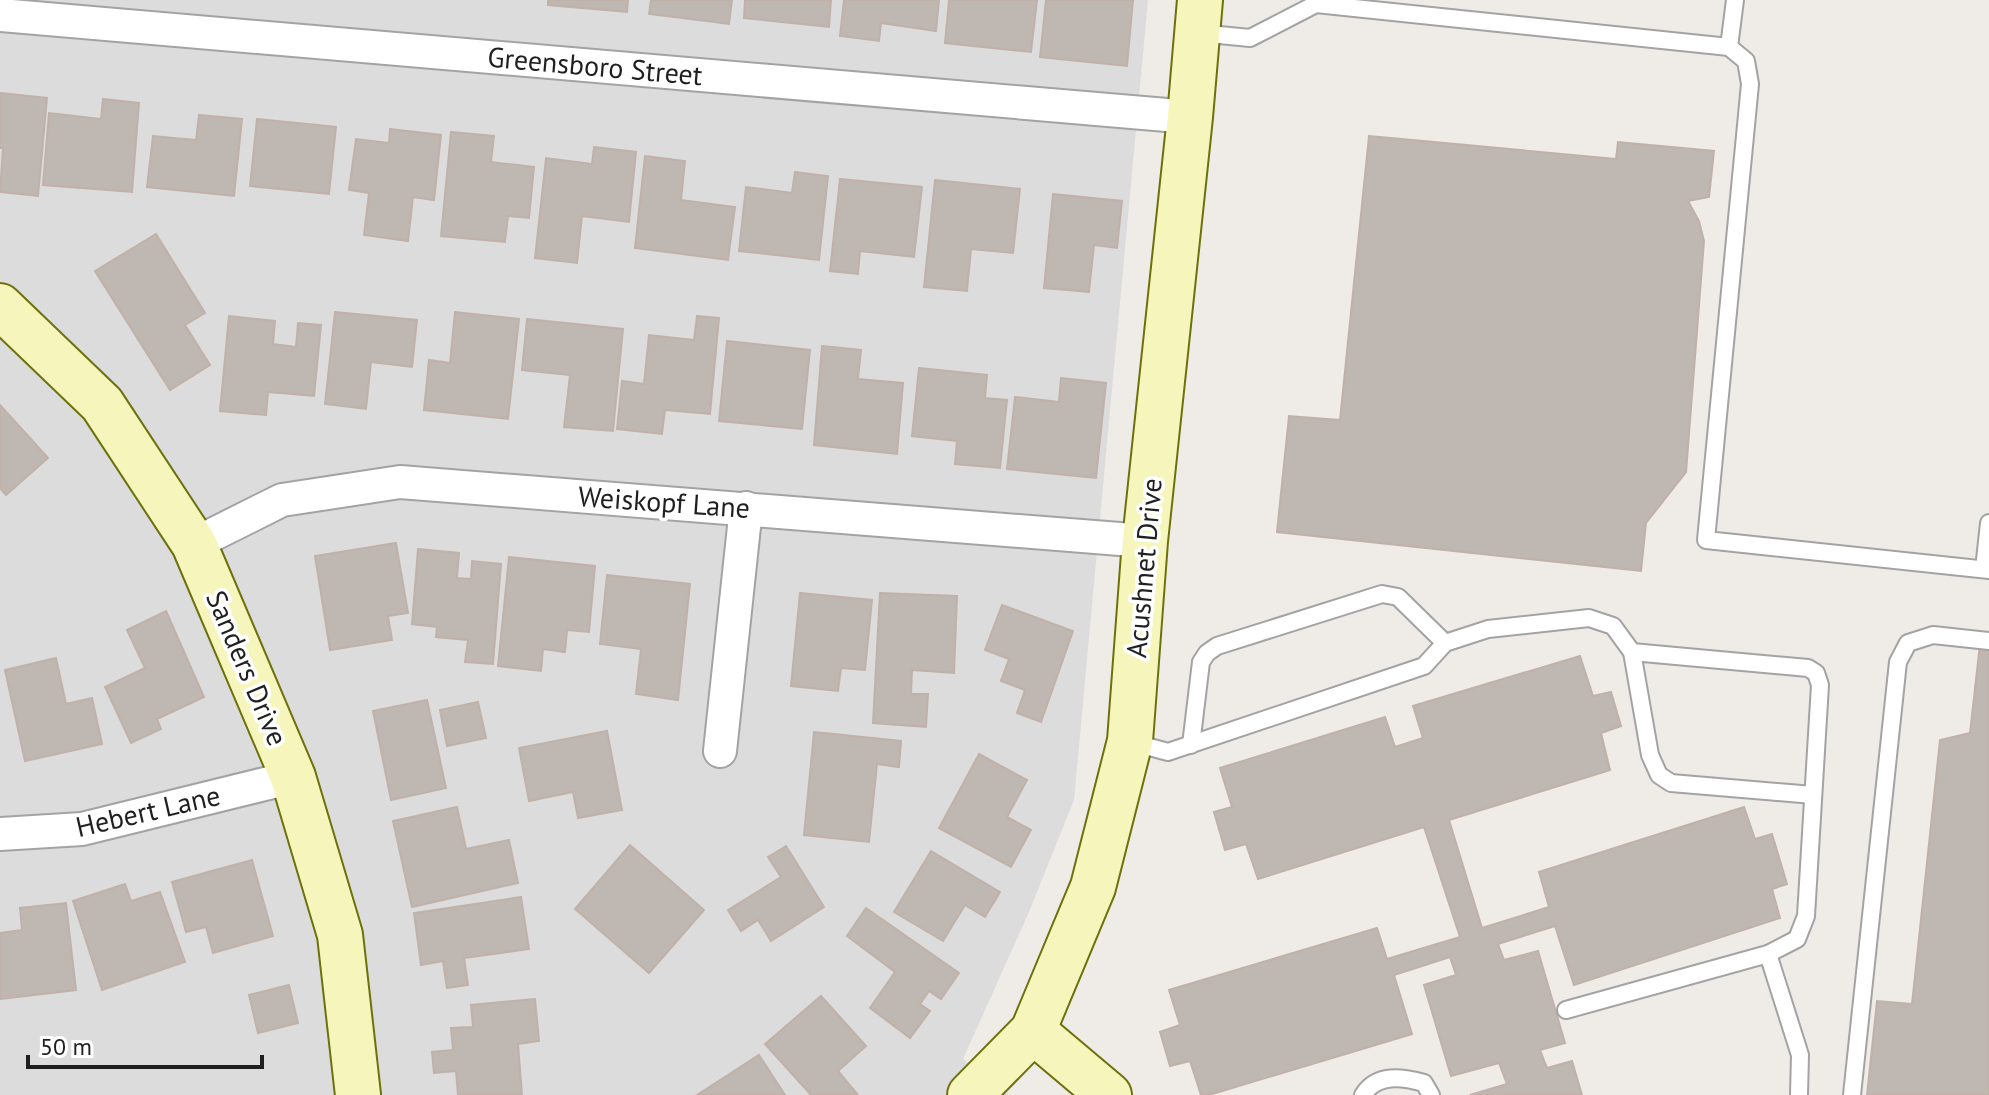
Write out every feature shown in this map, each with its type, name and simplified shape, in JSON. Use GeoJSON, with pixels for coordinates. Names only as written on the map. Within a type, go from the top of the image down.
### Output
{"type":"FeatureCollection","features":[{"type":"Feature","properties":{"kind":"street","name":"Greensboro Street"},"geometry":{"type":"LineString","coordinates":[[0,15],[1190,117]]}},
{"type":"Feature","properties":{"kind":"street","name":"Acushnet Drive"},"geometry":{"type":"LineString","coordinates":[[970,1095],[1033,1031],[1093,887],[1130,741],[1145,541],[1198,16]]}},
{"type":"Feature","properties":{"kind":"street","name":"Sanders Drive"},"geometry":{"type":"LineString","coordinates":[[0,306],[102,404],[194,544],[293,777],[340,935],[358,1095]]}},
{"type":"Feature","properties":{"kind":"street","name":"Weiskopf Lane"},"geometry":{"type":"LineString","coordinates":[[194,544],[282,500],[400,482],[1145,541]]}},
{"type":"Feature","properties":{"kind":"street"},"geometry":{"type":"LineString","coordinates":[[720,751],[746,508]]}},
{"type":"Feature","properties":{"kind":"street","name":"Hebert Lane"},"geometry":{"type":"LineString","coordinates":[[0,834],[82,829],[293,777]]}},
{"type":"Feature","properties":{"kind":"street"},"geometry":{"type":"LineString","coordinates":[[1033,1031],[1109,1095]]}},
{"type":"Feature","properties":{"kind":"lane"},"geometry":{"type":"LineString","coordinates":[[1729,47],[1735,0]]}},
{"type":"Feature","properties":{"kind":"lane"},"geometry":{"type":"LineString","coordinates":[[1198,16],[1250,38],[1316,4],[1729,47],[1746,61],[1750,84],[1706,540],[1986,569],[1989,523]]}},
{"type":"Feature","properties":{"kind":"lane"},"geometry":{"type":"LineString","coordinates":[[1191,745],[1201,662],[1217,646],[1382,594],[1398,597],[1445,643]]}},
{"type":"Feature","properties":{"kind":"lane"},"geometry":{"type":"LineString","coordinates":[[1130,741],[1168,752],[1424,666],[1445,643],[1488,629],[1589,618],[1613,626],[1632,652],[1650,755],[1659,775],[1671,783],[1813,795]]}},
{"type":"Feature","properties":{"kind":"lane"},"geometry":{"type":"LineString","coordinates":[[1852,1095],[1898,662],[1908,643],[1933,635],[1989,641]]}},
{"type":"Feature","properties":{"kind":"lane"},"geometry":{"type":"LineString","coordinates":[[1566,1010],[1768,954],[1797,939],[1806,916],[1820,685],[1816,673],[1808,668],[1632,652]]}},
{"type":"Feature","properties":{"kind":"lane"},"geometry":{"type":"LineString","coordinates":[[1768,954],[1800,1055],[1799,1095]]}},
{"type":"Feature","properties":{"kind":"lane"},"geometry":{"type":"LineString","coordinates":[[1363,1095],[1374,1084],[1398,1076],[1424,1083],[1431,1095]]}},
{"type":"Feature","properties":{"kind":"shaded area"},"geometry":{"type":"Polygon","coordinates":[[[0,0],[1148,0],[1074,800],[1029,912],[963,1059],[1009,1095],[0,1095],[0,0]]]}},
{"type":"Feature","properties":{"kind":"building"},"geometry":{"type":"Polygon","coordinates":[[[548,0],[628,0],[627,12],[548,5],[548,0]]]}},
{"type":"Feature","properties":{"kind":"building"},"geometry":{"type":"Polygon","coordinates":[[[651,0],[732,0],[729,24],[649,14],[651,0]]]}},
{"type":"Feature","properties":{"kind":"building"},"geometry":{"type":"Polygon","coordinates":[[[745,0],[831,0],[829,27],[744,18],[745,0]]]}},
{"type":"Feature","properties":{"kind":"building"},"geometry":{"type":"Polygon","coordinates":[[[844,0],[939,0],[936,31],[881,23],[879,41],[840,36],[844,0]]]}},
{"type":"Feature","properties":{"kind":"building"},"geometry":{"type":"Polygon","coordinates":[[[949,0],[1037,0],[1031,52],[945,43],[949,0]]]}},
{"type":"Feature","properties":{"kind":"building"},"geometry":{"type":"Polygon","coordinates":[[[1046,0],[1133,0],[1127,66],[1040,57],[1046,0]]]}},
{"type":"Feature","properties":{"kind":"building"},"geometry":{"type":"Polygon","coordinates":[[[0,93],[47,98],[38,196],[0,192],[3,148],[0,148],[0,93]]]}},
{"type":"Feature","properties":{"kind":"building"},"geometry":{"type":"Polygon","coordinates":[[[103,99],[139,103],[132,192],[43,185],[49,113],[101,119],[103,99]]]}},
{"type":"Feature","properties":{"kind":"building"},"geometry":{"type":"Polygon","coordinates":[[[199,115],[242,119],[234,196],[147,187],[153,136],[196,140],[199,115]]]}},
{"type":"Feature","properties":{"kind":"building"},"geometry":{"type":"Polygon","coordinates":[[[257,119],[336,127],[329,194],[250,186],[257,119]]]}},
{"type":"Feature","properties":{"kind":"building"},"geometry":{"type":"Polygon","coordinates":[[[390,129],[441,135],[434,200],[413,197],[408,241],[364,235],[369,193],[349,190],[356,139],[389,143],[390,129]]]}},
{"type":"Feature","properties":{"kind":"building"},"geometry":{"type":"Polygon","coordinates":[[[451,132],[494,136],[491,162],[534,167],[529,218],[508,216],[505,242],[441,236],[451,132]]]}},
{"type":"Feature","properties":{"kind":"building"},"geometry":{"type":"Polygon","coordinates":[[[1369,136],[1616,159],[1618,142],[1714,151],[1709,197],[1688,201],[1699,221],[1704,241],[1686,472],[1646,523],[1641,571],[1277,532],[1289,416],[1340,420],[1369,136]]]}},
{"type":"Feature","properties":{"kind":"building"},"geometry":{"type":"Polygon","coordinates":[[[594,147],[636,152],[629,222],[582,216],[577,263],[535,258],[546,158],[592,164],[594,147]]]}},
{"type":"Feature","properties":{"kind":"building"},"geometry":{"type":"Polygon","coordinates":[[[645,156],[685,161],[681,200],[735,207],[728,260],[635,248],[645,156]]]}},
{"type":"Feature","properties":{"kind":"building"},"geometry":{"type":"Polygon","coordinates":[[[795,172],[828,176],[819,260],[739,251],[746,187],[792,193],[795,172]]]}},
{"type":"Feature","properties":{"kind":"building"},"geometry":{"type":"Polygon","coordinates":[[[840,179],[922,187],[914,257],[860,251],[858,274],[830,271],[840,179]]]}},
{"type":"Feature","properties":{"kind":"building"},"geometry":{"type":"Polygon","coordinates":[[[935,180],[1020,189],[1013,253],[971,249],[967,291],[924,287],[935,180]]]}},
{"type":"Feature","properties":{"kind":"building"},"geometry":{"type":"Polygon","coordinates":[[[1053,194],[1122,201],[1117,248],[1094,245],[1089,292],[1044,288],[1053,194]]]}},
{"type":"Feature","properties":{"kind":"building"},"geometry":{"type":"Polygon","coordinates":[[[156,234],[205,313],[185,325],[210,365],[170,390],[95,271],[156,234]]]}},
{"type":"Feature","properties":{"kind":"building"},"geometry":{"type":"Polygon","coordinates":[[[335,312],[417,320],[412,367],[371,362],[366,409],[325,404],[335,312]]]}},
{"type":"Feature","properties":{"kind":"building"},"geometry":{"type":"Polygon","coordinates":[[[455,312],[519,319],[508,419],[424,410],[429,360],[450,363],[455,312]]]}},
{"type":"Feature","properties":{"kind":"building"},"geometry":{"type":"Polygon","coordinates":[[[229,316],[275,321],[273,344],[296,347],[298,323],[321,325],[314,396],[268,392],[266,415],[220,411],[229,316]]]}},
{"type":"Feature","properties":{"kind":"building"},"geometry":{"type":"Polygon","coordinates":[[[697,316],[719,318],[710,414],[665,410],[662,434],[617,429],[622,381],[644,384],[649,335],[694,340],[697,316]]]}},
{"type":"Feature","properties":{"kind":"building"},"geometry":{"type":"Polygon","coordinates":[[[527,319],[623,329],[613,431],[564,427],[570,375],[522,370],[527,319]]]}},
{"type":"Feature","properties":{"kind":"building"},"geometry":{"type":"Polygon","coordinates":[[[727,341],[810,350],[802,429],[719,421],[727,341]]]}},
{"type":"Feature","properties":{"kind":"building"},"geometry":{"type":"Polygon","coordinates":[[[822,346],[861,350],[858,379],[903,383],[897,454],[814,445],[822,346]]]}},
{"type":"Feature","properties":{"kind":"building"},"geometry":{"type":"Polygon","coordinates":[[[919,368],[987,375],[985,398],[1007,400],[1000,468],[955,464],[957,441],[912,436],[919,368]]]}},
{"type":"Feature","properties":{"kind":"building"},"geometry":{"type":"Polygon","coordinates":[[[1061,378],[1106,383],[1096,478],[1007,469],[1015,397],[1059,402],[1061,378]]]}},
{"type":"Feature","properties":{"kind":"building"},"geometry":{"type":"Polygon","coordinates":[[[0,405],[48,458],[6,495],[0,488],[0,405]]]}},
{"type":"Feature","properties":{"kind":"building"},"geometry":{"type":"Polygon","coordinates":[[[396,543],[408,613],[388,616],[392,640],[330,650],[315,556],[396,543]]]}},
{"type":"Feature","properties":{"kind":"building"},"geometry":{"type":"Polygon","coordinates":[[[418,549],[459,553],[457,578],[471,579],[472,561],[501,564],[493,664],[465,662],[468,640],[436,637],[437,627],[412,624],[418,549]]]}},
{"type":"Feature","properties":{"kind":"building"},"geometry":{"type":"Polygon","coordinates":[[[509,557],[595,566],[589,632],[567,630],[565,652],[543,649],[541,671],[498,666],[509,557]]]}},
{"type":"Feature","properties":{"kind":"building"},"geometry":{"type":"Polygon","coordinates":[[[607,575],[690,584],[678,700],[636,694],[641,649],[600,644],[607,575]]]}},
{"type":"Feature","properties":{"kind":"building"},"geometry":{"type":"Polygon","coordinates":[[[800,593],[872,600],[865,670],[841,668],[838,691],[791,686],[800,593]]]}},
{"type":"Feature","properties":{"kind":"building"},"geometry":{"type":"Polygon","coordinates":[[[880,593],[957,596],[954,673],[912,670],[911,694],[928,694],[926,727],[873,723],[880,593]]]}},
{"type":"Feature","properties":{"kind":"building"},"geometry":{"type":"Polygon","coordinates":[[[1002,605],[1073,631],[1041,722],[1017,713],[1025,690],[1001,681],[1009,659],[985,650],[1002,605]]]}},
{"type":"Feature","properties":{"kind":"building"},"geometry":{"type":"Polygon","coordinates":[[[166,611],[204,697],[157,719],[161,729],[131,743],[105,687],[145,668],[127,630],[166,611]]]}},
{"type":"Feature","properties":{"kind":"building"},"geometry":{"type":"Polygon","coordinates":[[[1980,644],[1989,645],[1989,1095],[1867,1095],[1877,1001],[1912,1004],[1940,740],[1970,733],[1980,644]]]}},
{"type":"Feature","properties":{"kind":"building"},"geometry":{"type":"Polygon","coordinates":[[[1580,656],[1593,696],[1611,692],[1621,726],[1601,733],[1610,770],[1449,820],[1482,928],[1549,907],[1539,872],[1744,807],[1755,839],[1772,834],[1787,884],[1772,889],[1780,918],[1574,985],[1555,926],[1498,944],[1504,960],[1538,951],[1565,1043],[1540,1050],[1547,1068],[1572,1061],[1582,1095],[1470,1095],[1507,1084],[1499,1063],[1451,1076],[1424,985],[1456,975],[1450,957],[1394,975],[1412,1034],[1201,1095],[1190,1061],[1170,1066],[1160,1032],[1180,1025],[1169,990],[1377,928],[1387,959],[1460,937],[1424,827],[1258,879],[1246,844],[1225,850],[1214,812],[1232,807],[1220,768],[1385,717],[1395,747],[1423,738],[1413,706],[1580,656]]]}},
{"type":"Feature","properties":{"kind":"building"},"geometry":{"type":"Polygon","coordinates":[[[56,658],[66,704],[92,698],[102,744],[25,761],[5,670],[56,658]]]}},
{"type":"Feature","properties":{"kind":"building"},"geometry":{"type":"Polygon","coordinates":[[[427,700],[446,788],[391,800],[373,711],[427,700]]]}},
{"type":"Feature","properties":{"kind":"building"},"geometry":{"type":"Polygon","coordinates":[[[478,702],[486,738],[447,746],[440,710],[478,702]]]}},
{"type":"Feature","properties":{"kind":"building"},"geometry":{"type":"Polygon","coordinates":[[[607,731],[622,810],[578,818],[573,792],[529,801],[519,748],[607,731]]]}},
{"type":"Feature","properties":{"kind":"building"},"geometry":{"type":"Polygon","coordinates":[[[814,732],[901,741],[899,767],[877,764],[869,842],[804,835],[814,732]]]}},
{"type":"Feature","properties":{"kind":"building"},"geometry":{"type":"Polygon","coordinates":[[[979,754],[1027,780],[1007,817],[1031,830],[1011,867],[939,828],[979,754]]]}},
{"type":"Feature","properties":{"kind":"building"},"geometry":{"type":"Polygon","coordinates":[[[457,807],[466,849],[509,840],[518,883],[412,907],[393,821],[457,807]]]}},
{"type":"Feature","properties":{"kind":"building"},"geometry":{"type":"Polygon","coordinates":[[[630,845],[704,910],[649,973],[575,909],[630,845]]]}},
{"type":"Feature","properties":{"kind":"building"},"geometry":{"type":"Polygon","coordinates":[[[786,846],[824,907],[771,941],[758,920],[741,931],[728,910],[781,877],[768,857],[786,846]]]}},
{"type":"Feature","properties":{"kind":"building"},"geometry":{"type":"Polygon","coordinates":[[[931,851],[1000,892],[985,917],[965,905],[943,941],[894,912],[931,851]]]}},
{"type":"Feature","properties":{"kind":"building"},"geometry":{"type":"Polygon","coordinates":[[[252,860],[273,936],[213,953],[206,927],[186,932],[172,882],[252,860]]]}},
{"type":"Feature","properties":{"kind":"building"},"geometry":{"type":"Polygon","coordinates":[[[125,884],[131,901],[160,892],[185,962],[102,990],[73,901],[125,884]]]}},
{"type":"Feature","properties":{"kind":"building"},"geometry":{"type":"Polygon","coordinates":[[[521,897],[529,949],[464,958],[468,985],[447,988],[443,961],[421,965],[414,913],[521,897]]]}},
{"type":"Feature","properties":{"kind":"building"},"geometry":{"type":"Polygon","coordinates":[[[66,903],[76,990],[0,999],[0,933],[22,930],[20,908],[66,903]]]}},
{"type":"Feature","properties":{"kind":"building"},"geometry":{"type":"Polygon","coordinates":[[[866,908],[959,973],[941,999],[929,991],[920,1004],[930,1011],[910,1038],[870,1008],[895,972],[847,936],[866,908]]]}},
{"type":"Feature","properties":{"kind":"building"},"geometry":{"type":"Polygon","coordinates":[[[289,985],[298,1023],[258,1033],[249,995],[289,985]]]}},
{"type":"Feature","properties":{"kind":"building"},"geometry":{"type":"Polygon","coordinates":[[[821,996],[866,1046],[838,1071],[858,1095],[811,1095],[765,1044],[821,996]]]}},
{"type":"Feature","properties":{"kind":"building"},"geometry":{"type":"Polygon","coordinates":[[[535,999],[539,1041],[518,1044],[522,1095],[458,1095],[456,1071],[434,1073],[432,1052],[453,1050],[451,1028],[473,1027],[471,1005],[535,999]]]}},
{"type":"Feature","properties":{"kind":"building"},"geometry":{"type":"Polygon","coordinates":[[[759,1055],[785,1095],[697,1095],[759,1055]]]}}]}
